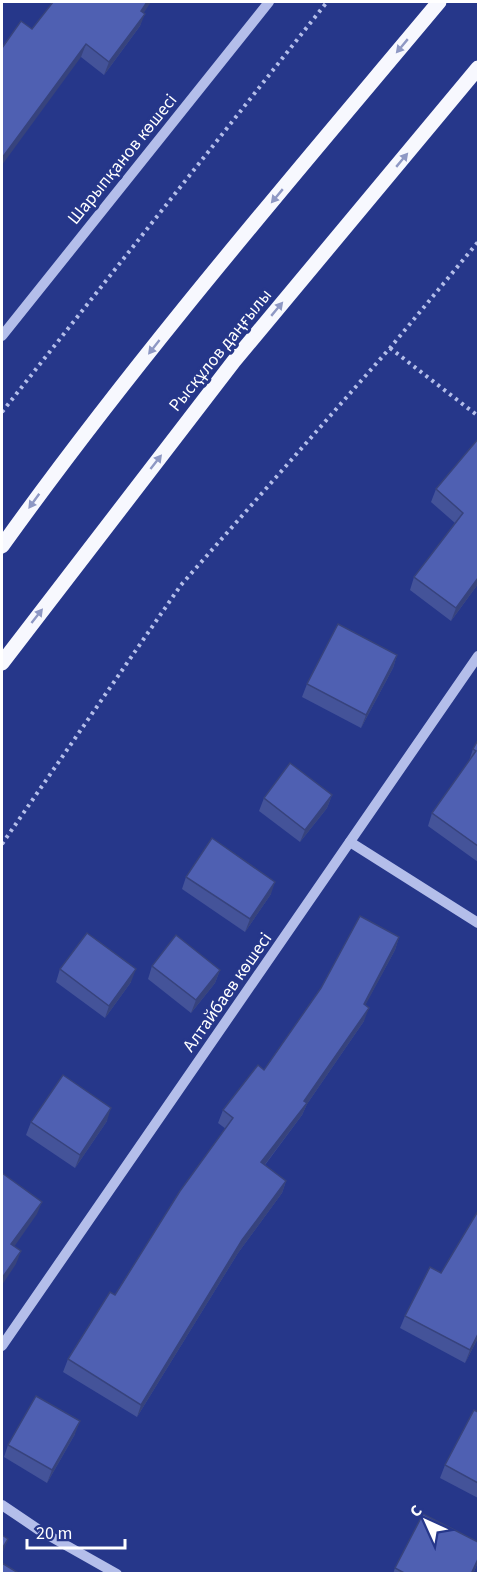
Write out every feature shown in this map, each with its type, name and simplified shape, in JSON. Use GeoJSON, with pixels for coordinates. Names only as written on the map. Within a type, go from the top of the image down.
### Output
{"type":"FeatureCollection","features":[{"type":"Feature","properties":{"kind":"main road"},"geometry":{"type":"LineString","coordinates":[[2,546],[51,476],[198,291],[440,2]]}},
{"type":"Feature","properties":{"kind":"main road","name":"Рысқұлов даңғылы"},"geometry":{"type":"LineString","coordinates":[[2,663],[234,361],[478,68]]}},
{"type":"Feature","properties":{"kind":"street","name":"Шарыпқанов көшесі"},"geometry":{"type":"LineString","coordinates":[[2,336],[269,2]]}},
{"type":"Feature","properties":{"kind":"street","name":"Алтайбаев көшесі"},"geometry":{"type":"LineString","coordinates":[[2,1346],[478,656]]}},
{"type":"Feature","properties":{"kind":"street"},"geometry":{"type":"LineString","coordinates":[[350,842],[478,923]]}},
{"type":"Feature","properties":{"kind":"street"},"geometry":{"type":"LineString","coordinates":[[2,1505],[39,1530],[117,1574]]}},
{"type":"Feature","properties":{"kind":"path"},"geometry":{"type":"LineString","coordinates":[[2,412],[327,2]]}},
{"type":"Feature","properties":{"kind":"path"},"geometry":{"type":"LineString","coordinates":[[2,844],[182,585],[390,348],[478,242]]}},
{"type":"Feature","properties":{"kind":"path"},"geometry":{"type":"LineString","coordinates":[[390,348],[478,416]]}},
{"type":"Feature","properties":{"kind":"building"},"geometry":{"type":"Polygon","coordinates":[[[53,2],[147,2],[141,11],[145,14],[109,62],[86,44],[2,158],[2,48],[21,21],[32,29],[53,2]]]}},
{"type":"Feature","properties":{"kind":"building"},"geometry":{"type":"Polygon","coordinates":[[[478,439],[478,578],[456,608],[414,577],[463,513],[436,489],[478,439]]]}},
{"type":"Feature","properties":{"kind":"building"},"geometry":{"type":"Polygon","coordinates":[[[338,624],[397,655],[366,715],[307,684],[338,624]]]}},
{"type":"Feature","properties":{"kind":"building"},"geometry":{"type":"Polygon","coordinates":[[[478,740],[478,846],[432,813],[476,751],[473,749],[478,740]]]}},
{"type":"Feature","properties":{"kind":"building"},"geometry":{"type":"Polygon","coordinates":[[[290,763],[332,795],[305,830],[264,798],[290,763]]]}},
{"type":"Feature","properties":{"kind":"building"},"geometry":{"type":"Polygon","coordinates":[[[212,838],[275,882],[250,919],[186,877],[212,838]]]}},
{"type":"Feature","properties":{"kind":"building"},"geometry":{"type":"Polygon","coordinates":[[[360,916],[399,937],[364,1004],[369,1008],[304,1101],[307,1103],[261,1162],[286,1181],[242,1240],[141,1405],[68,1359],[110,1292],[115,1295],[180,1191],[233,1118],[223,1110],[258,1065],[264,1070],[321,988],[360,916]]]}},
{"type":"Feature","properties":{"kind":"building"},"geometry":{"type":"Polygon","coordinates":[[[87,933],[136,969],[109,1006],[60,969],[87,933]]]}},
{"type":"Feature","properties":{"kind":"building"},"geometry":{"type":"Polygon","coordinates":[[[176,935],[220,970],[196,1000],[152,966],[176,935]]]}},
{"type":"Feature","properties":{"kind":"building"},"geometry":{"type":"Polygon","coordinates":[[[63,1075],[111,1108],[80,1155],[31,1122],[63,1075]]]}},
{"type":"Feature","properties":{"kind":"building"},"geometry":{"type":"Polygon","coordinates":[[[2,1173],[42,1202],[11,1244],[21,1251],[2,1278],[2,1173]]]}},
{"type":"Feature","properties":{"kind":"building"},"geometry":{"type":"Polygon","coordinates":[[[478,1211],[478,1334],[470,1350],[405,1316],[430,1267],[441,1273],[478,1211]]]}},
{"type":"Feature","properties":{"kind":"building"},"geometry":{"type":"Polygon","coordinates":[[[36,1396],[80,1421],[52,1470],[8,1445],[36,1396]]]}},
{"type":"Feature","properties":{"kind":"building"},"geometry":{"type":"Polygon","coordinates":[[[474,1410],[478,1412],[478,1483],[445,1465],[474,1410]]]}},
{"type":"Feature","properties":{"kind":"building"},"geometry":{"type":"Polygon","coordinates":[[[423,1514],[478,1542],[478,1559],[471,1574],[406,1574],[395,1568],[423,1514]]]}},
{"type":"Feature","properties":{"kind":"building"},"geometry":{"type":"Polygon","coordinates":[[[2,1535],[8,1539],[2,1549],[2,1535]]]}},
{"type":"Feature","properties":{"kind":"building"},"geometry":{"type":"Polygon","coordinates":[[[2,1563],[20,1574],[2,1574],[2,1563]]]}}]}
